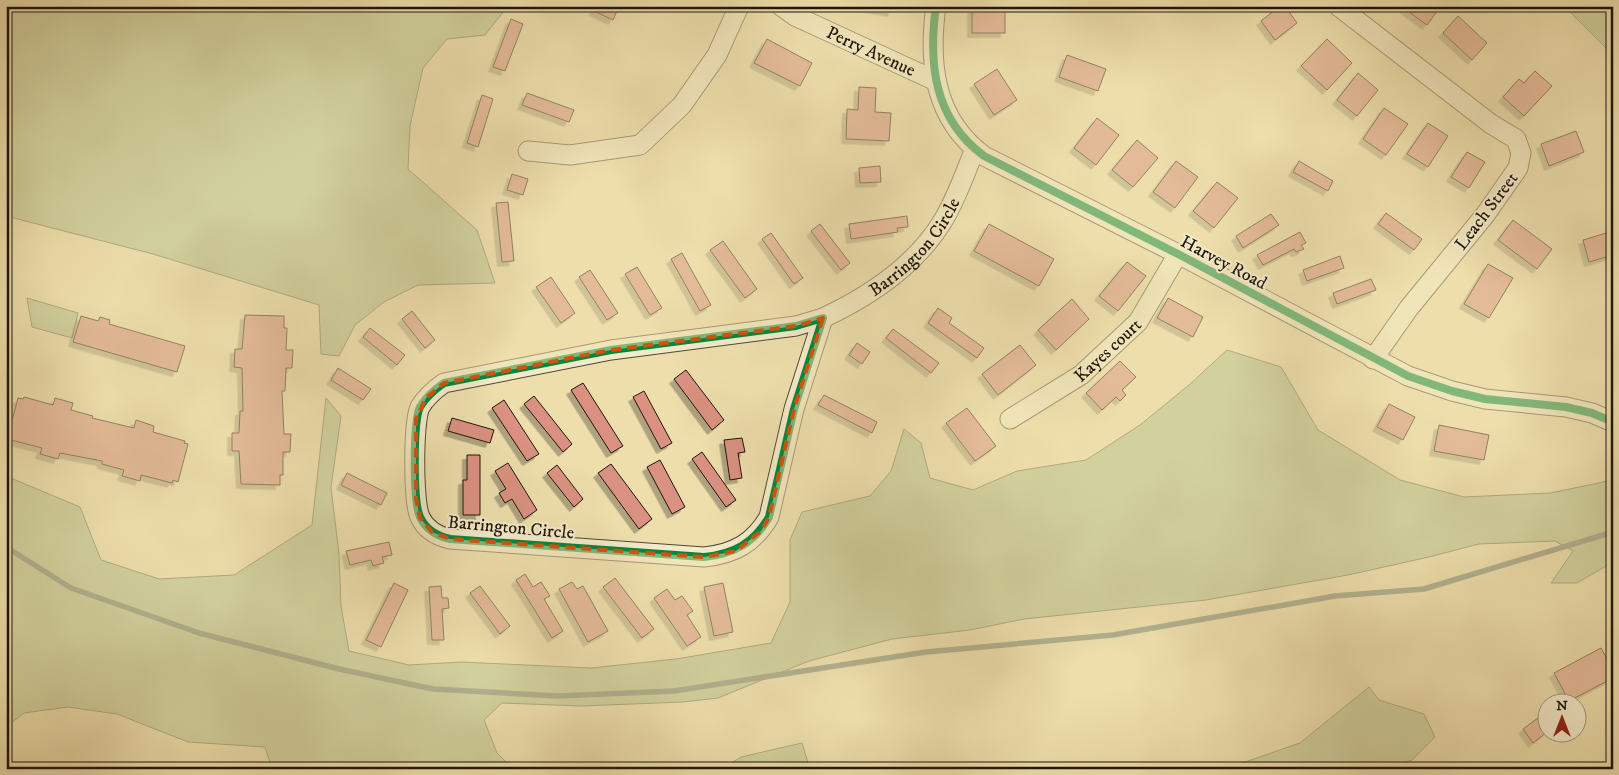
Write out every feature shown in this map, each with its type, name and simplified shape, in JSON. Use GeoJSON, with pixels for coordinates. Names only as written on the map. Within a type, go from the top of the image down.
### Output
{"type":"FeatureCollection","features":[{"type":"Feature","properties":{"kind":"street"},"geometry":{"type":"LineString","coordinates":[[528,152],[570,155],[640,145],[682,104],[717,55],[739,6]]}},
{"type":"Feature","properties":{"kind":"street","name":"Perry Avenue"},"geometry":{"type":"LineString","coordinates":[[781,6],[795,16],[936,81]]}},
{"type":"Feature","properties":{"kind":"street","name":"Harvey Road"},"geometry":{"type":"LineString","coordinates":[[936,6],[933,45],[936,81],[943,106],[951,122],[975,149],[984,156],[1178,254],[1408,376],[1452,391],[1518,404],[1566,407],[1592,413],[1613,422]]}},
{"type":"Feature","properties":{"kind":"street","name":"Leach Street"},"geometry":{"type":"LineString","coordinates":[[1338,6],[1491,124],[1510,134],[1520,146],[1521,153],[1518,168],[1485,215],[1409,308],[1373,359]]}},
{"type":"Feature","properties":{"kind":"street","name":"Barrington Circle"},"geometry":{"type":"LineString","coordinates":[[823,318],[794,409],[769,517],[761,531],[750,542],[736,551],[720,556],[704,557],[450,539],[432,532],[420,518],[416,500],[416,420],[426,398],[444,383],[611,350],[796,326],[823,318],[859,301],[891,279],[919,252],[943,220],[975,149]]}},
{"type":"Feature","properties":{"kind":"street","name":"Kayes court"},"geometry":{"type":"LineString","coordinates":[[1010,419],[1082,375],[1138,322],[1178,254]]}},
{"type":"Feature","properties":{"kind":"highlighted area"},"geometry":{"type":"Polygon","coordinates":[[[823,318],[794,409],[769,517],[761,531],[736,551],[704,557],[450,539],[432,532],[420,518],[416,499],[416,419],[426,398],[444,383],[611,350],[796,326],[823,318]]]}},
{"type":"Feature","properties":{"kind":"green space"},"geometry":{"type":"Polygon","coordinates":[[[6,6],[508,6],[485,35],[447,39],[423,68],[410,126],[408,169],[477,230],[495,283],[418,285],[384,302],[355,325],[339,356],[321,354],[319,305],[153,254],[6,216],[6,6]]]}},
{"type":"Feature","properties":{"kind":"green space"},"geometry":{"type":"Polygon","coordinates":[[[1564,6],[1613,6],[1613,57],[1610,52],[1564,6]]]}},
{"type":"Feature","properties":{"kind":"green space"},"geometry":{"type":"Polygon","coordinates":[[[27,298],[78,313],[72,338],[32,327],[27,298]]]}},
{"type":"Feature","properties":{"kind":"green space"},"geometry":{"type":"Polygon","coordinates":[[[1227,350],[1281,367],[1318,430],[1400,480],[1464,497],[1550,493],[1613,480],[1613,562],[1577,583],[1551,583],[1573,551],[1555,541],[1479,544],[1348,575],[1206,600],[1024,619],[970,630],[892,639],[809,661],[718,698],[683,702],[581,706],[502,703],[484,720],[497,753],[513,769],[272,769],[265,747],[188,742],[117,714],[68,707],[24,713],[6,727],[6,476],[80,507],[101,560],[159,579],[234,575],[312,525],[326,398],[341,416],[331,487],[339,554],[341,606],[349,651],[409,665],[461,662],[591,668],[676,659],[771,643],[790,602],[790,540],[802,512],[870,496],[891,471],[904,429],[921,443],[930,478],[973,490],[1017,471],[1086,460],[1140,425],[1189,385],[1227,350]]]}},
{"type":"Feature","properties":{"kind":"green space"},"geometry":{"type":"Polygon","coordinates":[[[1369,687],[1379,700],[1424,714],[1435,737],[1412,760],[1385,769],[1225,769],[1300,743],[1369,687]]]}},
{"type":"Feature","properties":{"kind":"green space"},"geometry":{"type":"Polygon","coordinates":[[[802,743],[810,769],[722,769],[741,757],[802,743]]]}},
{"type":"Feature","properties":{"kind":"building"},"geometry":{"type":"Polygon","coordinates":[[[596,6],[619,6],[613,20],[594,11],[596,6]]]}},
{"type":"Feature","properties":{"kind":"building"},"geometry":{"type":"Polygon","coordinates":[[[860,6],[893,6],[892,12],[860,6]]]}},
{"type":"Feature","properties":{"kind":"building"},"geometry":{"type":"Polygon","coordinates":[[[972,6],[1005,6],[1005,33],[972,33],[972,6]]]}},
{"type":"Feature","properties":{"kind":"building"},"geometry":{"type":"Polygon","coordinates":[[[1280,6],[1285,6],[1297,23],[1275,40],[1261,21],[1280,6]]]}},
{"type":"Feature","properties":{"kind":"building"},"geometry":{"type":"Polygon","coordinates":[[[1407,6],[1441,6],[1427,25],[1405,9],[1407,6]]]}},
{"type":"Feature","properties":{"kind":"building"},"geometry":{"type":"Polygon","coordinates":[[[1458,16],[1487,43],[1472,60],[1443,33],[1458,16]]]}},
{"type":"Feature","properties":{"kind":"building"},"geometry":{"type":"Polygon","coordinates":[[[511,19],[523,24],[505,71],[493,67],[511,19]]]}},
{"type":"Feature","properties":{"kind":"building"},"geometry":{"type":"Polygon","coordinates":[[[767,39],[812,63],[800,86],[754,63],[767,39]]]}},
{"type":"Feature","properties":{"kind":"building"},"geometry":{"type":"Polygon","coordinates":[[[1327,39],[1352,63],[1327,90],[1301,66],[1327,39]]]}},
{"type":"Feature","properties":{"kind":"building"},"geometry":{"type":"Polygon","coordinates":[[[1067,55],[1106,69],[1098,91],[1059,77],[1067,55]]]}},
{"type":"Feature","properties":{"kind":"building"},"geometry":{"type":"Polygon","coordinates":[[[997,69],[1017,100],[994,115],[974,84],[997,69]]]}},
{"type":"Feature","properties":{"kind":"building"},"geometry":{"type":"Polygon","coordinates":[[[1535,71],[1552,86],[1524,116],[1503,97],[1519,79],[1524,83],[1535,71]]]}},
{"type":"Feature","properties":{"kind":"building"},"geometry":{"type":"Polygon","coordinates":[[[1358,73],[1378,90],[1357,116],[1337,100],[1358,73]]]}},
{"type":"Feature","properties":{"kind":"building"},"geometry":{"type":"Polygon","coordinates":[[[859,87],[876,88],[875,112],[891,113],[889,141],[846,139],[847,109],[858,110],[859,87]]]}},
{"type":"Feature","properties":{"kind":"building"},"geometry":{"type":"Polygon","coordinates":[[[527,93],[574,110],[569,122],[522,105],[527,93]]]}},
{"type":"Feature","properties":{"kind":"building"},"geometry":{"type":"Polygon","coordinates":[[[482,95],[493,99],[478,147],[467,143],[482,95]]]}},
{"type":"Feature","properties":{"kind":"building"},"geometry":{"type":"Polygon","coordinates":[[[1384,108],[1408,124],[1386,155],[1363,139],[1384,108]]]}},
{"type":"Feature","properties":{"kind":"building"},"geometry":{"type":"Polygon","coordinates":[[[1097,118],[1119,135],[1096,165],[1074,148],[1097,118]]]}},
{"type":"Feature","properties":{"kind":"building"},"geometry":{"type":"Polygon","coordinates":[[[1428,123],[1448,136],[1428,167],[1407,154],[1428,123]]]}},
{"type":"Feature","properties":{"kind":"building"},"geometry":{"type":"Polygon","coordinates":[[[1576,131],[1584,152],[1549,166],[1541,144],[1576,131]]]}},
{"type":"Feature","properties":{"kind":"building"},"geometry":{"type":"Polygon","coordinates":[[[1137,140],[1158,158],[1133,187],[1112,170],[1137,140]]]}},
{"type":"Feature","properties":{"kind":"building"},"geometry":{"type":"Polygon","coordinates":[[[1467,152],[1485,162],[1469,188],[1451,177],[1467,152]]]}},
{"type":"Feature","properties":{"kind":"building"},"geometry":{"type":"Polygon","coordinates":[[[1176,161],[1198,177],[1175,208],[1153,192],[1176,161]]]}},
{"type":"Feature","properties":{"kind":"building"},"geometry":{"type":"Polygon","coordinates":[[[1299,161],[1333,181],[1328,191],[1293,172],[1299,161]]]}},
{"type":"Feature","properties":{"kind":"building"},"geometry":{"type":"Polygon","coordinates":[[[880,166],[881,182],[860,183],[859,168],[880,166]]]}},
{"type":"Feature","properties":{"kind":"building"},"geometry":{"type":"Polygon","coordinates":[[[512,174],[528,179],[523,195],[507,190],[512,174]]]}},
{"type":"Feature","properties":{"kind":"building"},"geometry":{"type":"Polygon","coordinates":[[[1217,182],[1238,198],[1214,228],[1193,211],[1217,182]]]}},
{"type":"Feature","properties":{"kind":"building"},"geometry":{"type":"Polygon","coordinates":[[[508,202],[514,261],[502,262],[496,203],[508,202]]]}},
{"type":"Feature","properties":{"kind":"building"},"geometry":{"type":"Polygon","coordinates":[[[1386,213],[1422,239],[1414,250],[1378,224],[1386,213]]]}},
{"type":"Feature","properties":{"kind":"building"},"geometry":{"type":"Polygon","coordinates":[[[1271,214],[1279,225],[1243,248],[1236,236],[1271,214]]]}},
{"type":"Feature","properties":{"kind":"building"},"geometry":{"type":"Polygon","coordinates":[[[907,216],[908,227],[897,228],[898,232],[851,239],[849,224],[907,216]]]}},
{"type":"Feature","properties":{"kind":"building"},"geometry":{"type":"Polygon","coordinates":[[[1513,220],[1552,249],[1537,269],[1498,240],[1513,220]]]}},
{"type":"Feature","properties":{"kind":"building"},"geometry":{"type":"Polygon","coordinates":[[[820,224],[850,263],[841,270],[811,231],[820,224]]]}},
{"type":"Feature","properties":{"kind":"building"},"geometry":{"type":"Polygon","coordinates":[[[989,224],[1054,259],[1039,286],[974,251],[989,224]]]}},
{"type":"Feature","properties":{"kind":"building"},"geometry":{"type":"Polygon","coordinates":[[[1613,231],[1613,255],[1589,262],[1583,240],[1613,231]]]}},
{"type":"Feature","properties":{"kind":"building"},"geometry":{"type":"Polygon","coordinates":[[[1300,232],[1306,243],[1301,245],[1304,249],[1296,252],[1294,249],[1263,265],[1257,255],[1300,232]]]}},
{"type":"Feature","properties":{"kind":"building"},"geometry":{"type":"Polygon","coordinates":[[[771,233],[803,278],[794,284],[762,239],[771,233]]]}},
{"type":"Feature","properties":{"kind":"building"},"geometry":{"type":"Polygon","coordinates":[[[723,241],[757,289],[745,298],[710,250],[723,241]]]}},
{"type":"Feature","properties":{"kind":"building"},"geometry":{"type":"Polygon","coordinates":[[[682,253],[711,305],[700,311],[671,259],[682,253]]]}},
{"type":"Feature","properties":{"kind":"building"},"geometry":{"type":"Polygon","coordinates":[[[1340,256],[1344,268],[1307,281],[1303,270],[1340,256]]]}},
{"type":"Feature","properties":{"kind":"building"},"geometry":{"type":"Polygon","coordinates":[[[1127,262],[1146,276],[1118,311],[1099,296],[1127,262]]]}},
{"type":"Feature","properties":{"kind":"building"},"geometry":{"type":"Polygon","coordinates":[[[1488,264],[1513,278],[1489,318],[1464,304],[1488,264]]]}},
{"type":"Feature","properties":{"kind":"building"},"geometry":{"type":"Polygon","coordinates":[[[637,267],[662,308],[650,315],[625,274],[637,267]]]}},
{"type":"Feature","properties":{"kind":"building"},"geometry":{"type":"Polygon","coordinates":[[[590,270],[618,313],[607,320],[579,277],[590,270]]]}},
{"type":"Feature","properties":{"kind":"building"},"geometry":{"type":"Polygon","coordinates":[[[551,277],[575,313],[561,323],[536,287],[551,277]]]}},
{"type":"Feature","properties":{"kind":"building"},"geometry":{"type":"Polygon","coordinates":[[[1371,279],[1376,290],[1337,304],[1333,293],[1371,279]]]}},
{"type":"Feature","properties":{"kind":"building"},"geometry":{"type":"Polygon","coordinates":[[[1168,298],[1203,317],[1193,337],[1157,318],[1168,298]]]}},
{"type":"Feature","properties":{"kind":"building"},"geometry":{"type":"Polygon","coordinates":[[[1072,299],[1089,319],[1056,350],[1038,330],[1072,299]]]}},
{"type":"Feature","properties":{"kind":"building"},"geometry":{"type":"Polygon","coordinates":[[[938,308],[952,318],[949,323],[984,348],[977,358],[928,323],[938,308]]]}},
{"type":"Feature","properties":{"kind":"building"},"geometry":{"type":"Polygon","coordinates":[[[412,311],[435,340],[425,348],[402,319],[412,311]]]}},
{"type":"Feature","properties":{"kind":"building"},"geometry":{"type":"Polygon","coordinates":[[[245,315],[284,316],[284,328],[287,328],[286,350],[293,350],[292,368],[286,368],[285,391],[282,391],[284,434],[291,434],[290,452],[283,452],[283,475],[280,475],[280,485],[241,484],[239,451],[232,451],[232,433],[239,433],[240,411],[243,411],[242,368],[234,367],[235,349],[242,349],[245,315]]]}},
{"type":"Feature","properties":{"kind":"building"},"geometry":{"type":"Polygon","coordinates":[[[81,316],[98,321],[100,317],[110,320],[109,324],[185,346],[177,372],[73,342],[81,316]]]}},
{"type":"Feature","properties":{"kind":"building"},"geometry":{"type":"Polygon","coordinates":[[[370,328],[405,355],[397,365],[363,337],[370,328]]]}},
{"type":"Feature","properties":{"kind":"building"},"geometry":{"type":"Polygon","coordinates":[[[893,329],[939,363],[931,373],[886,338],[893,329]]]}},
{"type":"Feature","properties":{"kind":"building"},"geometry":{"type":"Polygon","coordinates":[[[857,343],[870,352],[862,364],[849,355],[857,343]]]}},
{"type":"Feature","properties":{"kind":"building"},"geometry":{"type":"Polygon","coordinates":[[[1020,345],[1036,365],[998,395],[982,374],[1020,345]]]}},
{"type":"Feature","properties":{"kind":"building"},"geometry":{"type":"Polygon","coordinates":[[[1120,361],[1136,377],[1122,390],[1126,395],[1120,401],[1116,397],[1102,410],[1086,393],[1120,361]]]}},
{"type":"Feature","properties":{"kind":"building"},"geometry":{"type":"Polygon","coordinates":[[[338,368],[371,389],[363,400],[331,380],[338,368]]]}},
{"type":"Feature","properties":{"kind":"building"},"geometry":{"type":"Polygon","coordinates":[[[686,370],[724,420],[712,430],[674,379],[686,370]]]}},
{"type":"Feature","properties":{"kind":"building"},"geometry":{"type":"Polygon","coordinates":[[[583,383],[623,446],[611,453],[571,390],[583,383]]]}},
{"type":"Feature","properties":{"kind":"building"},"geometry":{"type":"Polygon","coordinates":[[[644,391],[672,443],[661,449],[633,397],[644,391]]]}},
{"type":"Feature","properties":{"kind":"building"},"geometry":{"type":"Polygon","coordinates":[[[824,395],[877,422],[872,433],[818,405],[824,395]]]}},
{"type":"Feature","properties":{"kind":"building"},"geometry":{"type":"Polygon","coordinates":[[[534,396],[572,444],[563,452],[524,404],[534,396]]]}},
{"type":"Feature","properties":{"kind":"building"},"geometry":{"type":"Polygon","coordinates":[[[24,397],[53,405],[55,398],[73,403],[71,410],[93,416],[92,418],[134,428],[136,420],[154,426],[153,432],[185,441],[184,443],[188,444],[178,482],[173,480],[172,483],[141,475],[140,481],[122,476],[124,470],[102,464],[102,461],[60,453],[58,459],[40,454],[42,448],[11,440],[12,437],[8,436],[18,398],[23,399],[24,397]]]}},
{"type":"Feature","properties":{"kind":"building"},"geometry":{"type":"Polygon","coordinates":[[[504,400],[539,454],[527,461],[492,408],[504,400]]]}},
{"type":"Feature","properties":{"kind":"building"},"geometry":{"type":"Polygon","coordinates":[[[1389,404],[1415,417],[1403,440],[1377,427],[1389,404]]]}},
{"type":"Feature","properties":{"kind":"building"},"geometry":{"type":"Polygon","coordinates":[[[967,408],[996,446],[975,461],[946,423],[967,408]]]}},
{"type":"Feature","properties":{"kind":"building"},"geometry":{"type":"Polygon","coordinates":[[[452,418],[494,430],[490,443],[448,431],[452,418]]]}},
{"type":"Feature","properties":{"kind":"building"},"geometry":{"type":"Polygon","coordinates":[[[1439,425],[1489,435],[1484,460],[1434,451],[1439,425]]]}},
{"type":"Feature","properties":{"kind":"building"},"geometry":{"type":"Polygon","coordinates":[[[742,438],[745,452],[738,453],[742,478],[730,480],[724,440],[742,438]]]}},
{"type":"Feature","properties":{"kind":"building"},"geometry":{"type":"Polygon","coordinates":[[[702,452],[736,500],[726,507],[692,459],[702,452]]]}},
{"type":"Feature","properties":{"kind":"building"},"geometry":{"type":"Polygon","coordinates":[[[467,455],[480,455],[480,515],[463,515],[463,480],[467,480],[467,455]]]}},
{"type":"Feature","properties":{"kind":"building"},"geometry":{"type":"Polygon","coordinates":[[[660,460],[685,507],[672,514],[647,467],[660,460]]]}},
{"type":"Feature","properties":{"kind":"building"},"geometry":{"type":"Polygon","coordinates":[[[508,463],[537,510],[524,519],[512,499],[505,503],[499,493],[506,489],[495,471],[508,463]]]}},
{"type":"Feature","properties":{"kind":"building"},"geometry":{"type":"Polygon","coordinates":[[[611,464],[652,519],[639,529],[598,473],[611,464]]]}},
{"type":"Feature","properties":{"kind":"building"},"geometry":{"type":"Polygon","coordinates":[[[557,465],[583,499],[574,507],[547,473],[557,465]]]}},
{"type":"Feature","properties":{"kind":"building"},"geometry":{"type":"Polygon","coordinates":[[[347,473],[387,493],[381,505],[341,485],[347,473]]]}},
{"type":"Feature","properties":{"kind":"building"},"geometry":{"type":"Polygon","coordinates":[[[389,542],[392,555],[382,557],[384,563],[373,566],[371,560],[350,565],[346,551],[389,542]]]}},
{"type":"Feature","properties":{"kind":"building"},"geometry":{"type":"Polygon","coordinates":[[[525,574],[533,587],[541,582],[550,596],[544,599],[563,631],[552,638],[516,580],[525,574]]]}},
{"type":"Feature","properties":{"kind":"building"},"geometry":{"type":"Polygon","coordinates":[[[615,578],[654,629],[642,638],[603,587],[615,578]]]}},
{"type":"Feature","properties":{"kind":"building"},"geometry":{"type":"Polygon","coordinates":[[[572,582],[577,589],[583,586],[608,631],[588,642],[559,589],[572,582]]]}},
{"type":"Feature","properties":{"kind":"building"},"geometry":{"type":"Polygon","coordinates":[[[394,583],[408,590],[381,647],[366,640],[394,583]]]}},
{"type":"Feature","properties":{"kind":"building"},"geometry":{"type":"Polygon","coordinates":[[[723,583],[733,632],[714,636],[704,587],[723,583]]]}},
{"type":"Feature","properties":{"kind":"building"},"geometry":{"type":"Polygon","coordinates":[[[441,586],[442,598],[448,598],[449,608],[442,609],[444,640],[432,640],[429,587],[441,586]]]}},
{"type":"Feature","properties":{"kind":"building"},"geometry":{"type":"Polygon","coordinates":[[[480,586],[510,626],[500,634],[470,593],[480,586]]]}},
{"type":"Feature","properties":{"kind":"building"},"geometry":{"type":"Polygon","coordinates":[[[667,589],[675,600],[682,596],[693,611],[687,615],[701,637],[687,646],[654,598],[667,589]]]}},
{"type":"Feature","properties":{"kind":"building"},"geometry":{"type":"Polygon","coordinates":[[[1601,648],[1613,670],[1613,678],[1586,692],[1564,692],[1554,673],[1601,648]]]}},
{"type":"Feature","properties":{"kind":"building"},"geometry":{"type":"Polygon","coordinates":[[[1536,719],[1536,741],[1533,743],[1523,729],[1536,719]]]}},
{"type":"Feature","properties":{"kind":"waterway"},"geometry":{"type":"LineString","coordinates":[[6,547],[71,588],[199,633],[339,669],[433,689],[558,696],[674,691],[926,652],[1113,635],[1335,596],[1424,589],[1613,532]]}},
{"type":"Feature","properties":{"kind":"cycle path"},"geometry":{"type":"LineString","coordinates":[[936,6],[933,49],[938,89],[954,125],[967,141],[984,156],[1178,254],[1408,376],[1452,391],[1485,399],[1566,407],[1592,413],[1613,422]]}},
{"type":"Feature","properties":{"kind":"cycle path"},"geometry":{"type":"LineString","coordinates":[[823,318],[794,409],[769,517],[757,534],[734,550],[704,557],[450,539],[432,532],[425,526],[420,517],[415,480],[415,444],[418,415],[420,407],[425,400],[444,383],[611,350],[796,326],[823,318]]}}]}
